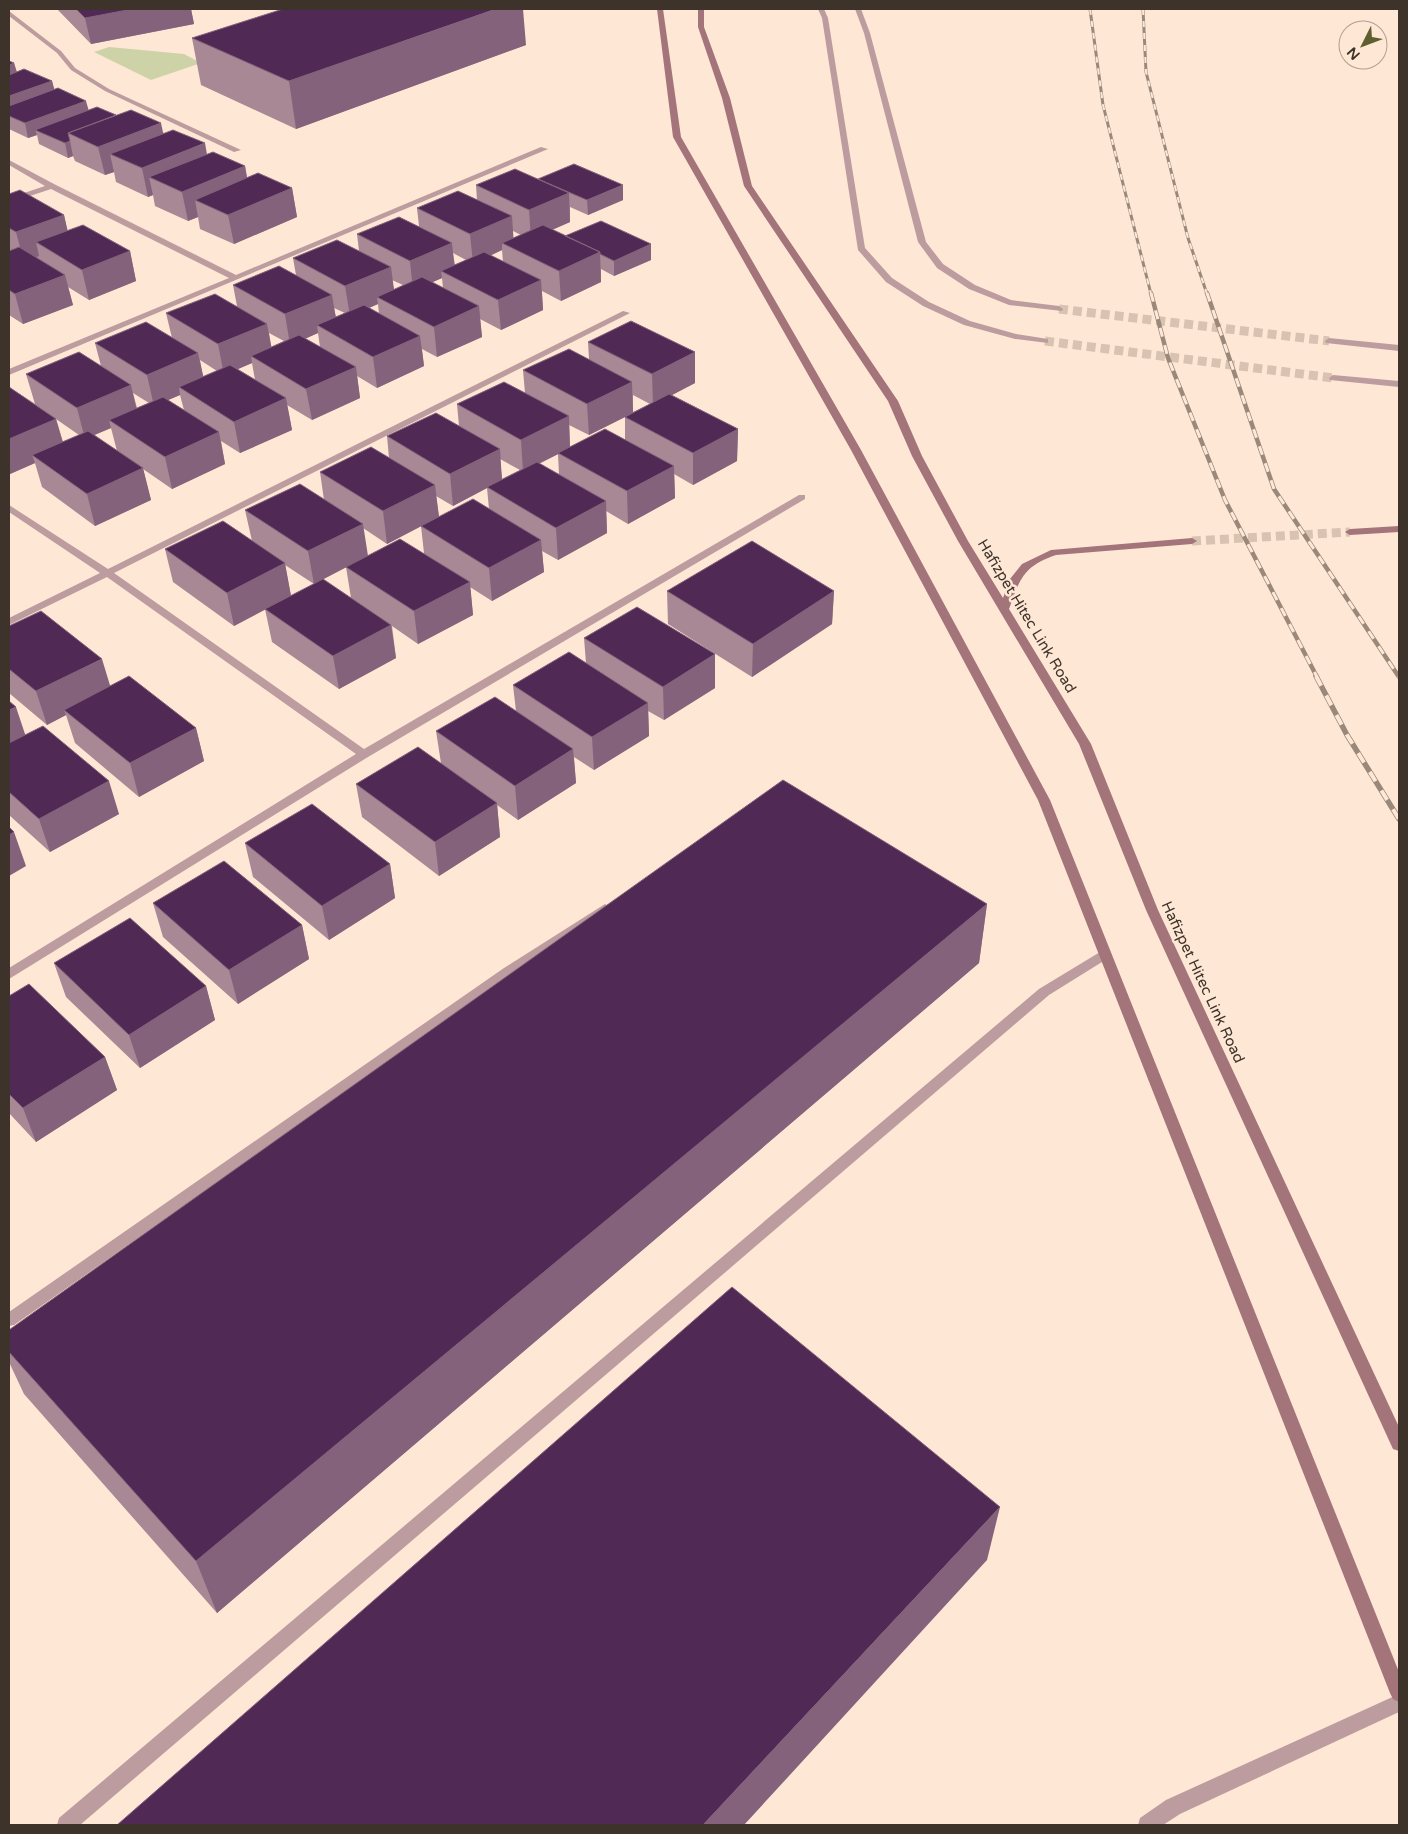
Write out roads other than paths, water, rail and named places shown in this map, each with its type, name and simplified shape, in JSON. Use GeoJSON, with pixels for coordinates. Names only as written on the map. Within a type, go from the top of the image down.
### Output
{"type":"FeatureCollection","features":[{"type":"Feature","properties":{"kind":"main road"},"geometry":{"type":"LineString","coordinates":[[660,9],[677,137],[856,450],[1044,800],[1399,1693]]}},
{"type":"Feature","properties":{"kind":"main road","name":"Hafizpet Hitec Link Road"},"geometry":{"type":"LineString","coordinates":[[701,9],[701,28],[726,98],[748,186],[893,401],[917,456],[963,542],[1085,744],[1152,910],[1399,1444]]}},
{"type":"Feature","properties":{"kind":"main road"},"geometry":{"type":"LineString","coordinates":[[1350,532],[1399,528]]}},
{"type":"Feature","properties":{"kind":"main road"},"geometry":{"type":"LineString","coordinates":[[1004,610],[1014,578],[1025,565],[1041,557],[1055,552],[1192,541]]}},
{"type":"Feature","properties":{"kind":"street"},"geometry":{"type":"LineString","coordinates":[[821,9],[825,18],[861,248],[889,280],[926,304],[967,323],[1015,336],[1045,341]]}},
{"type":"Feature","properties":{"kind":"street"},"geometry":{"type":"LineString","coordinates":[[858,9],[867,33],[922,242],[940,266],[972,287],[1009,302],[1059,309]]}},
{"type":"Feature","properties":{"kind":"street"},"geometry":{"type":"LineString","coordinates":[[9,13],[59,52],[73,69],[107,90],[237,150]]}},
{"type":"Feature","properties":{"kind":"street"},"geometry":{"type":"LineString","coordinates":[[9,372],[236,278],[399,207],[544,149]]}},
{"type":"Feature","properties":{"kind":"street"},"geometry":{"type":"LineString","coordinates":[[9,162],[51,186],[236,278]]}},
{"type":"Feature","properties":{"kind":"street"},"geometry":{"type":"LineString","coordinates":[[9,201],[51,186]]}},
{"type":"Feature","properties":{"kind":"street"},"geometry":{"type":"LineString","coordinates":[[9,622],[626,313]]}},
{"type":"Feature","properties":{"kind":"street"},"geometry":{"type":"LineString","coordinates":[[1329,341],[1399,348]]}},
{"type":"Feature","properties":{"kind":"street"},"geometry":{"type":"LineString","coordinates":[[1333,378],[1399,384]]}},
{"type":"Feature","properties":{"kind":"street"},"geometry":{"type":"LineString","coordinates":[[9,974],[364,754],[802,497]]}},
{"type":"Feature","properties":{"kind":"street"},"geometry":{"type":"LineString","coordinates":[[9,508],[106,572],[364,754]]}},
{"type":"Feature","properties":{"kind":"street"},"geometry":{"type":"LineString","coordinates":[[9,1320],[509,971],[616,900]]}},
{"type":"Feature","properties":{"kind":"street"},"geometry":{"type":"LineString","coordinates":[[66,1825],[1044,992],[1105,954]]}},
{"type":"Feature","properties":{"kind":"street"},"geometry":{"type":"LineString","coordinates":[[1147,1825],[1173,1807],[1399,1703]]}},
{"type":"Feature","properties":{"kind":"tunnel"},"geometry":{"type":"LineString","coordinates":[[1059,309],[1329,341]]}},
{"type":"Feature","properties":{"kind":"tunnel"},"geometry":{"type":"LineString","coordinates":[[1045,341],[1333,378]]}},
{"type":"Feature","properties":{"kind":"tunnel"},"geometry":{"type":"LineString","coordinates":[[1192,541],[1350,532]]}},
{"type":"Feature","properties":{"kind":"railway"},"geometry":{"type":"LineString","coordinates":[[1090,9],[1103,105],[1151,294]]}},
{"type":"Feature","properties":{"kind":"railway"},"geometry":{"type":"LineString","coordinates":[[1143,9],[1146,72],[1188,238],[1207,294]]}},
{"type":"Feature","properties":{"kind":"railway"},"geometry":{"type":"LineString","coordinates":[[1151,293],[1168,358],[1225,500],[1317,677]]}},
{"type":"Feature","properties":{"kind":"railway"},"geometry":{"type":"LineString","coordinates":[[1207,293],[1274,489],[1399,677]]}},
{"type":"Feature","properties":{"kind":"railway"},"geometry":{"type":"LineString","coordinates":[[1316,676],[1347,735],[1399,819]]}}]}
